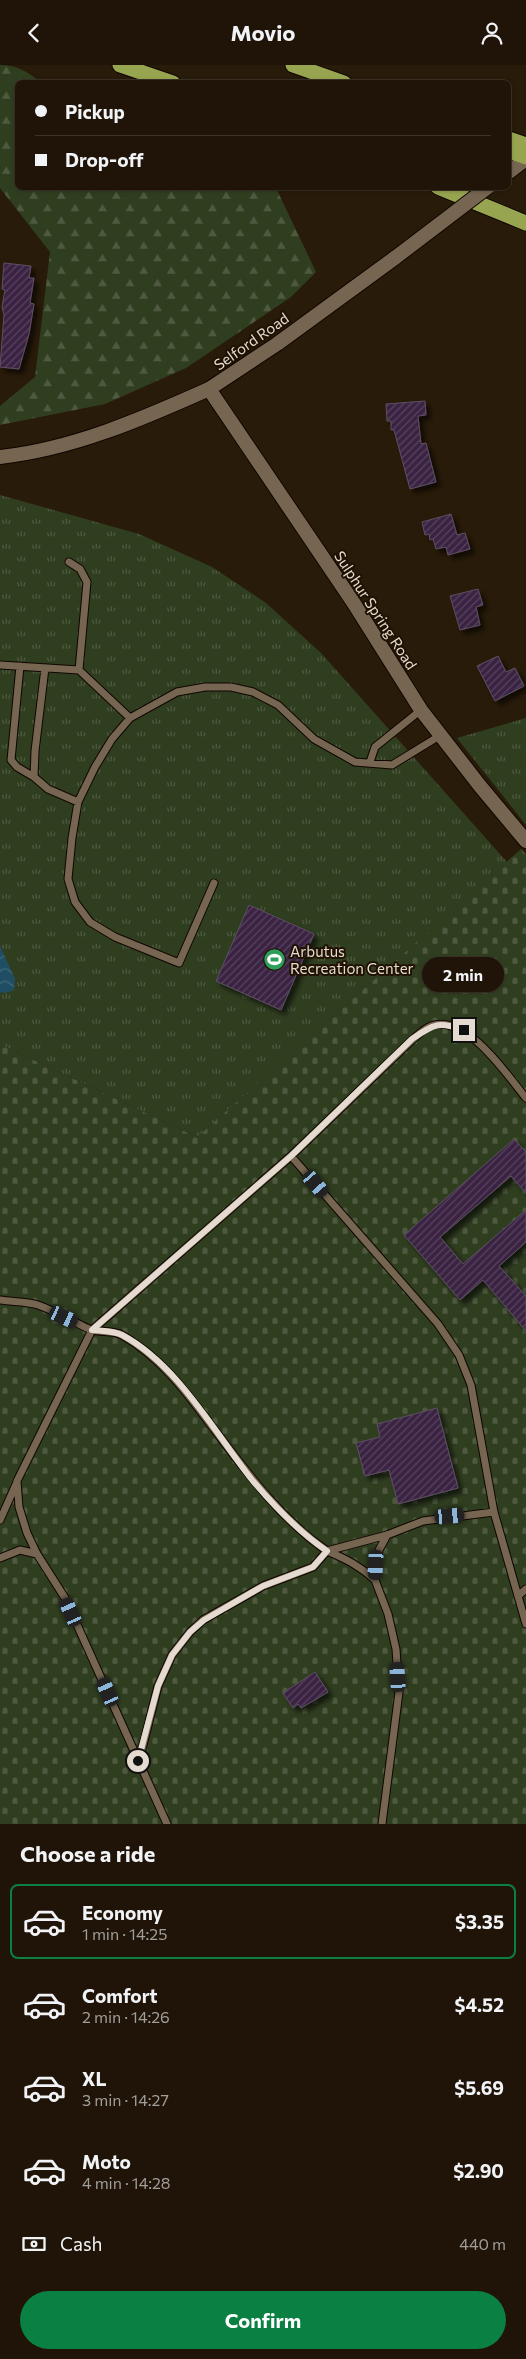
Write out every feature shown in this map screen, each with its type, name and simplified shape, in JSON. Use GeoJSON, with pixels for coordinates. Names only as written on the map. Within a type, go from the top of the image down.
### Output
{"type":"FeatureCollection","features":[{"type":"Feature","properties":{"kind":"highway"},"geometry":{"type":"LineString","coordinates":[[120,65],[166,80]]}},
{"type":"Feature","properties":{"kind":"highway"},"geometry":{"type":"LineString","coordinates":[[132,65],[168,80]]}},
{"type":"Feature","properties":{"kind":"highway"},"geometry":{"type":"LineString","coordinates":[[292,65],[328,80]]}},
{"type":"Feature","properties":{"kind":"highway"},"geometry":{"type":"LineString","coordinates":[[292,65],[335,80]]}},
{"type":"Feature","properties":{"kind":"highway"},"geometry":{"type":"LineString","coordinates":[[511,140],[526,145]]}},
{"type":"Feature","properties":{"kind":"highway"},"geometry":{"type":"LineString","coordinates":[[511,152],[526,158]]}},
{"type":"Feature","properties":{"kind":"highway"},"geometry":{"type":"LineString","coordinates":[[445,190],[526,223]]}},
{"type":"Feature","properties":{"kind":"main road"},"geometry":{"type":"LineString","coordinates":[[511,170],[526,158]]}},
{"type":"Feature","properties":{"kind":"main road","name":"Selford Road"},"geometry":{"type":"LineString","coordinates":[[0,457],[45,449],[100,434],[151,415],[209,389],[277,344],[484,190]]}},
{"type":"Feature","properties":{"kind":"main road","name":"Sulphur Spring Road"},"geometry":{"type":"LineString","coordinates":[[209,389],[353,602],[421,710],[526,841]]}},
{"type":"Feature","properties":{"kind":"lane"},"geometry":{"type":"LineString","coordinates":[[68,562],[80,569],[86,581],[78,670]]}},
{"type":"Feature","properties":{"kind":"lane"},"geometry":{"type":"LineString","coordinates":[[0,665],[78,670],[130,718]]}},
{"type":"Feature","properties":{"kind":"lane"},"geometry":{"type":"LineString","coordinates":[[20,666],[11,760],[17,767],[34,777],[48,789],[78,802]]}},
{"type":"Feature","properties":{"kind":"lane"},"geometry":{"type":"LineString","coordinates":[[34,777],[35,751],[45,668]]}},
{"type":"Feature","properties":{"kind":"lane"},"geometry":{"type":"LineString","coordinates":[[214,883],[178,963],[115,937],[90,922],[75,902],[68,879],[78,802],[95,767],[112,739],[130,718],[177,692],[205,687],[231,687],[253,692],[278,705],[314,739],[355,762],[392,765],[441,735]]}},
{"type":"Feature","properties":{"kind":"lane"},"geometry":{"type":"LineString","coordinates":[[370,762],[375,747],[421,710]]}},
{"type":"Feature","properties":{"kind":"lane"},"geometry":{"type":"LineString","coordinates":[[0,1520],[17,1481],[92,1330],[291,1156],[412,1039],[432,1025],[450,1025],[464,1030],[480,1044],[526,1098]]}},
{"type":"Feature","properties":{"kind":"lane"},"geometry":{"type":"LineString","coordinates":[[291,1156],[438,1324],[459,1355],[471,1385],[494,1512],[526,1624]]}},
{"type":"Feature","properties":{"kind":"lane"},"geometry":{"type":"LineString","coordinates":[[0,1301],[36,1304],[92,1330],[120,1334],[140,1347],[165,1368],[192,1400],[254,1482],[305,1536],[327,1551],[355,1564],[375,1580]]}},
{"type":"Feature","properties":{"kind":"lane"},"geometry":{"type":"LineString","coordinates":[[17,1481],[19,1507],[27,1533],[37,1555],[65,1598],[167,1824]]}},
{"type":"Feature","properties":{"kind":"lane"},"geometry":{"type":"LineString","coordinates":[[138,1761],[158,1686],[172,1655],[190,1632],[204,1620],[263,1586],[313,1567],[327,1551],[387,1535],[423,1521],[494,1512]]}},
{"type":"Feature","properties":{"kind":"lane"},"geometry":{"type":"LineString","coordinates":[[382,1824],[399,1692],[396,1649],[388,1614],[375,1580],[379,1550],[387,1535]]}},
{"type":"Feature","properties":{"kind":"lane"},"geometry":{"type":"LineString","coordinates":[[0,1557],[20,1551],[37,1555]]}},
{"type":"Feature","properties":{"kind":"lane"},"geometry":{"type":"LineString","coordinates":[[518,1596],[526,1589]]}},
{"type":"Feature","properties":{"kind":"green space"},"geometry":{"type":"Polygon","coordinates":[[[0,65],[22,70],[37,80],[15,80],[15,190],[277,190],[316,272],[291,297],[186,368],[105,404],[0,425],[0,406],[35,377],[50,252],[0,188],[0,65]]]}},
{"type":"Feature","properties":{"kind":"green space","name":"Arbutus Recreation Center"},"geometry":{"type":"Polygon","coordinates":[[[0,495],[139,534],[212,567],[266,603],[321,653],[507,862],[197,1137],[0,1044],[0,495]]]}},
{"type":"Feature","properties":{"kind":"green space"},"geometry":{"type":"Polygon","coordinates":[[[526,718],[526,825],[457,738],[526,718]]]}},
{"type":"Feature","properties":{"kind":"green space"},"geometry":{"type":"Polygon","coordinates":[[[521,849],[526,854],[526,1824],[0,1824],[0,1044],[197,1137],[521,849]]]}},
{"type":"Feature","properties":{"kind":"water"},"geometry":{"type":"Polygon","coordinates":[[[0,946],[15,979],[14,990],[5,993],[0,992],[0,946]]]}},
{"type":"Feature","properties":{"kind":"building"},"geometry":{"type":"Polygon","coordinates":[[[4,263],[31,266],[29,278],[34,278],[30,303],[34,304],[29,334],[19,369],[0,367],[4,315],[2,307],[5,290],[2,289],[4,263]]]}},
{"type":"Feature","properties":{"kind":"building"},"geometry":{"type":"Polygon","coordinates":[[[425,401],[426,415],[418,416],[421,444],[426,443],[436,482],[410,489],[394,430],[391,430],[391,421],[387,421],[386,404],[425,401]]]}},
{"type":"Feature","properties":{"kind":"building"},"geometry":{"type":"Polygon","coordinates":[[[451,514],[457,535],[465,533],[470,549],[448,555],[446,547],[436,549],[433,539],[430,540],[429,534],[425,535],[422,522],[451,514]]]}},
{"type":"Feature","properties":{"kind":"building"},"geometry":{"type":"Polygon","coordinates":[[[478,589],[483,605],[476,607],[480,625],[460,630],[450,596],[478,589]]]}},
{"type":"Feature","properties":{"kind":"building"},"geometry":{"type":"Polygon","coordinates":[[[498,656],[506,672],[515,668],[524,686],[495,701],[477,666],[498,656]]]}},
{"type":"Feature","properties":{"kind":"building"},"geometry":{"type":"Polygon","coordinates":[[[249,905],[314,934],[281,1010],[216,981],[249,905]]]}},
{"type":"Feature","properties":{"kind":"building"},"geometry":{"type":"Polygon","coordinates":[[[514,1139],[526,1152],[526,1193],[511,1176],[440,1237],[463,1264],[526,1210],[526,1242],[499,1266],[526,1296],[526,1331],[483,1280],[460,1300],[404,1235],[514,1139]]]}},
{"type":"Feature","properties":{"kind":"building"},"geometry":{"type":"Polygon","coordinates":[[[437,1408],[458,1488],[398,1504],[389,1470],[365,1476],[356,1443],[380,1437],[377,1424],[437,1408]]]}},
{"type":"Feature","properties":{"kind":"building"},"geometry":{"type":"Polygon","coordinates":[[[315,1672],[328,1692],[301,1708],[298,1704],[293,1708],[283,1693],[315,1672]]]}},
{"type":"Feature","properties":{"kind":"place","name":"Arbutus Recreation Center"},"geometry":{"type":"Point","coordinates":[274,960]}},
{"type":"Feature","properties":{"kind":"route"},"geometry":{"type":"LineString","coordinates":[[138,1761],[158,1686],[172,1655],[190,1632],[204,1620],[263,1586],[313,1567],[327,1551],[305,1536],[254,1482],[192,1400],[165,1368],[140,1347],[120,1334],[92,1330],[291,1156],[412,1039],[432,1025],[450,1025],[464,1030]]}}]}
